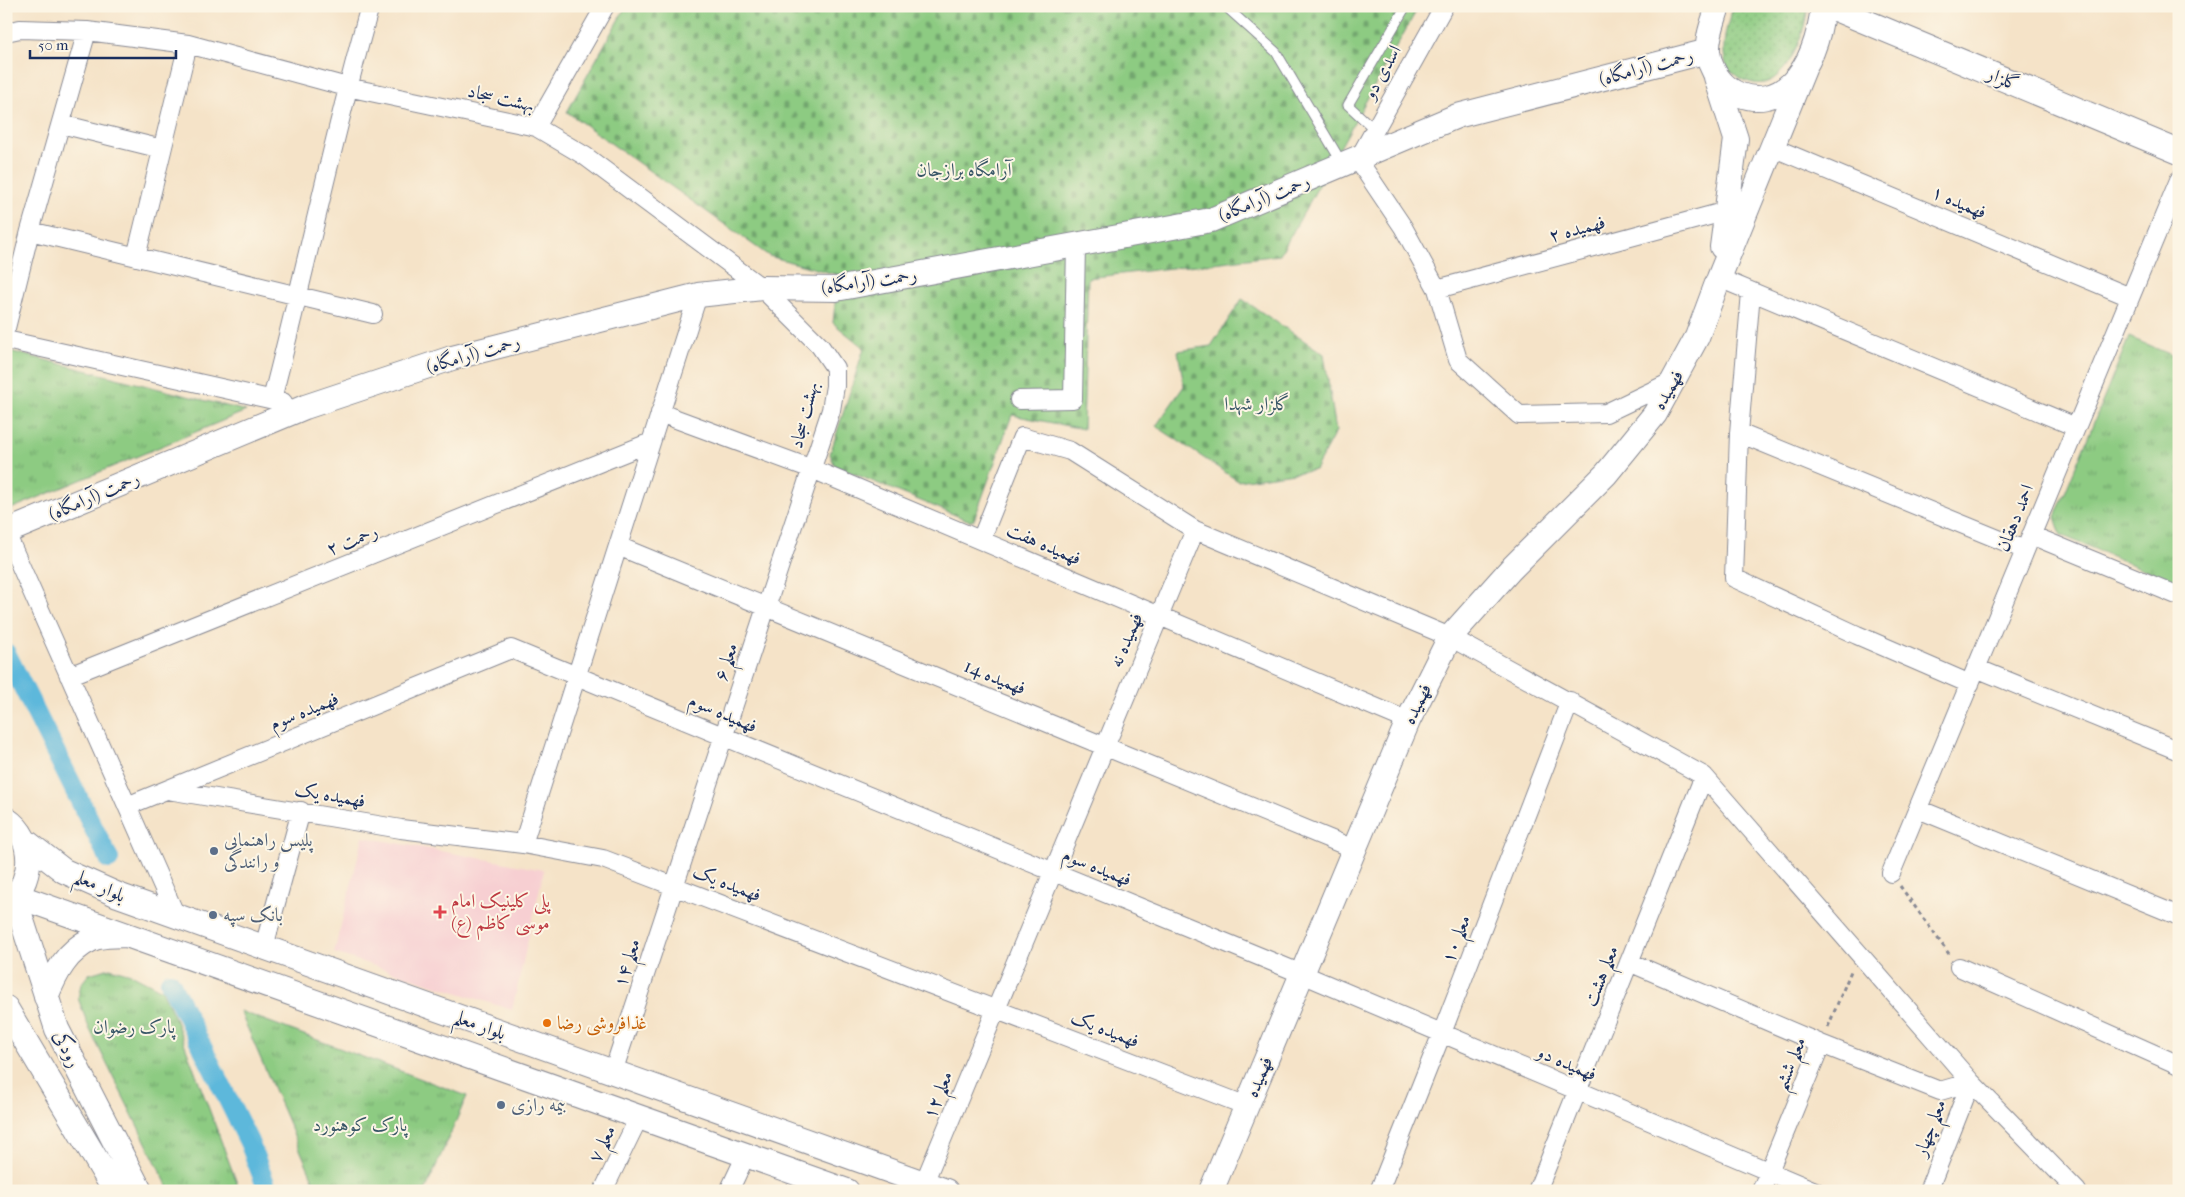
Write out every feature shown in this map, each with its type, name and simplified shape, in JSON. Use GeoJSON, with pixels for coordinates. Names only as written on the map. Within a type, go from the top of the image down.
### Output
{"type":"FeatureCollection","features":[{"type":"Feature","properties":{"kind":"street"},"geometry":{"type":"LineString","coordinates":[[272,399],[299,298],[347,87],[370,6]]}},
{"type":"Feature","properties":{"kind":"street"},"geometry":{"type":"LineString","coordinates":[[536,127],[606,6]]}},
{"type":"Feature","properties":{"kind":"street","name":"اسدی دو"},"geometry":{"type":"LineString","coordinates":[[1350,162],[1374,129],[1444,6]]}},
{"type":"Feature","properties":{"kind":"street"},"geometry":{"type":"LineString","coordinates":[[1718,6],[1708,51],[1736,139],[1718,278]]}},
{"type":"Feature","properties":{"kind":"street"},"geometry":{"type":"LineString","coordinates":[[1718,278],[1815,45],[1821,25],[1823,6]]}},
{"type":"Feature","properties":{"kind":"street","name":"گلزار"},"geometry":{"type":"LineString","coordinates":[[1828,6],[2179,152]]}},
{"type":"Feature","properties":{"kind":"street","name":"بهشت سجاد"},"geometry":{"type":"LineString","coordinates":[[6,32],[20,29],[88,31],[188,44],[347,87],[536,127],[585,156],[762,288],[820,346],[835,368],[835,386],[831,410],[812,469]]}},
{"type":"Feature","properties":{"kind":"street"},"geometry":{"type":"LineString","coordinates":[[6,328],[30,232],[88,31]]}},
{"type":"Feature","properties":{"kind":"street"},"geometry":{"type":"LineString","coordinates":[[136,257],[188,44]]}},
{"type":"Feature","properties":{"kind":"street","name":"رحمت (آرامگاه)"},"geometry":{"type":"LineString","coordinates":[[6,533],[306,407],[452,358],[698,295],[762,288],[836,289],[1211,220],[1458,116],[1708,51]]}},
{"type":"Feature","properties":{"kind":"street"},"geometry":{"type":"LineString","coordinates":[[1716,77],[1738,96],[1768,98],[1791,83],[1806,64]]}},
{"type":"Feature","properties":{"kind":"street"},"geometry":{"type":"LineString","coordinates":[[61,124],[162,149]]}},
{"type":"Feature","properties":{"kind":"street","name":"فهمیده ۱"},"geometry":{"type":"LineString","coordinates":[[1772,147],[2130,297]]}},
{"type":"Feature","properties":{"kind":"street"},"geometry":{"type":"LineString","coordinates":[[1350,162],[1403,228],[1437,289],[1458,360],[1519,415],[1606,413],[1673,382]]}},
{"type":"Feature","properties":{"kind":"street","name":"احمد دهقان"},"geometry":{"type":"LineString","coordinates":[[1891,873],[2179,180]]}},
{"type":"Feature","properties":{"kind":"street","name":"فهمیده ۲"},"geometry":{"type":"LineString","coordinates":[[1437,289],[1727,211]]}},
{"type":"Feature","properties":{"kind":"street"},"geometry":{"type":"LineString","coordinates":[[30,232],[299,298],[373,314]]}},
{"type":"Feature","properties":{"kind":"street"},"geometry":{"type":"LineString","coordinates":[[1019,400],[1073,400],[1076,245]]}},
{"type":"Feature","properties":{"kind":"street"},"geometry":{"type":"LineString","coordinates":[[1718,278],[2076,427]]}},
{"type":"Feature","properties":{"kind":"street","name":"فهمیده"},"geometry":{"type":"LineString","coordinates":[[1211,1191],[1408,721],[1450,637],[1510,570],[1606,474],[1655,414],[1697,337],[1718,278]]}},
{"type":"Feature","properties":{"kind":"street"},"geometry":{"type":"LineString","coordinates":[[1751,292],[1739,433],[1734,578],[1857,635],[2179,750]]}},
{"type":"Feature","properties":{"kind":"street"},"geometry":{"type":"LineString","coordinates":[[523,844],[698,295]]}},
{"type":"Feature","properties":{"kind":"street"},"geometry":{"type":"LineString","coordinates":[[6,340],[306,407]]}},
{"type":"Feature","properties":{"kind":"street","name":"فهمیده هفت"},"geometry":{"type":"LineString","coordinates":[[660,413],[812,469],[1408,721]]}},
{"type":"Feature","properties":{"kind":"street"},"geometry":{"type":"LineString","coordinates":[[1739,433],[2028,543],[2179,596]]}},
{"type":"Feature","properties":{"kind":"street"},"geometry":{"type":"LineString","coordinates":[[981,540],[1022,437],[1070,451],[1195,530],[1450,637],[1704,776],[1971,1082],[2077,1191]]}},
{"type":"Feature","properties":{"kind":"street","name":"رحمت ۲"},"geometry":{"type":"LineString","coordinates":[[69,676],[651,442]]}},
{"type":"Feature","properties":{"kind":"street","name":"معلم ۶"},"geometry":{"type":"LineString","coordinates":[[673,891],[812,469]]}},
{"type":"Feature","properties":{"kind":"street","name":"فهمیده نه"},"geometry":{"type":"LineString","coordinates":[[993,1016],[1195,530]]}},
{"type":"Feature","properties":{"kind":"street"},"geometry":{"type":"LineString","coordinates":[[6,533],[176,916]]}},
{"type":"Feature","properties":{"kind":"street","name":"فهمیده 14"},"geometry":{"type":"LineString","coordinates":[[618,546],[1354,849]]}},
{"type":"Feature","properties":{"kind":"street","name":"فهمیده سوم"},"geometry":{"type":"LineString","coordinates":[[127,806],[510,649],[1302,974]]}},
{"type":"Feature","properties":{"kind":"street","name":"معلم ۱۰"},"geometry":{"type":"LineString","coordinates":[[1379,1191],[1570,701]]}},
{"type":"Feature","properties":{"kind":"street","name":"معلم هشت"},"geometry":{"type":"LineString","coordinates":[[1537,1191],[1704,776]]}},
{"type":"Feature","properties":{"kind":"street","name":"فهمیده یک"},"geometry":{"type":"LineString","coordinates":[[168,790],[401,829],[523,844],[603,859],[673,891],[993,1016],[1247,1106]]}},
{"type":"Feature","properties":{"kind":"street"},"geometry":{"type":"LineString","coordinates":[[1918,809],[2179,916]]}},
{"type":"Feature","properties":{"kind":"street"},"geometry":{"type":"LineString","coordinates":[[264,948],[301,811]]}},
{"type":"Feature","properties":{"kind":"street"},"geometry":{"type":"LineString","coordinates":[[12,823],[28,854],[29,869],[25,883],[13,900]]}},
{"type":"Feature","properties":{"kind":"street","name":"بلوار معلم"},"geometry":{"type":"LineString","coordinates":[[12,823],[64,871],[118,895],[946,1191]]}},
{"type":"Feature","properties":{"kind":"street","name":"معلم ۱۴"},"geometry":{"type":"LineString","coordinates":[[613,1072],[673,891]]}},
{"type":"Feature","properties":{"kind":"street","name":"بلوار معلم"},"geometry":{"type":"LineString","coordinates":[[13,900],[126,934],[847,1191]]}},
{"type":"Feature","properties":{"kind":"street","name":"رودکی"},"geometry":{"type":"LineString","coordinates":[[13,900],[57,1029],[140,1191]]}},
{"type":"Feature","properties":{"kind":"street"},"geometry":{"type":"LineString","coordinates":[[46,997],[56,972],[70,953],[93,938],[126,934]]}},
{"type":"Feature","properties":{"kind":"street"},"geometry":{"type":"LineString","coordinates":[[1629,962],[1821,1044],[1940,1091],[1971,1082]]}},
{"type":"Feature","properties":{"kind":"street"},"geometry":{"type":"LineString","coordinates":[[1959,967],[2179,1065]]}},
{"type":"Feature","properties":{"kind":"street","name":"فهمیده دو"},"geometry":{"type":"LineString","coordinates":[[1302,974],[1815,1191]]}},
{"type":"Feature","properties":{"kind":"street","name":"رودکی"},"geometry":{"type":"LineString","coordinates":[[6,1008],[28,1042],[115,1191]]}},
{"type":"Feature","properties":{"kind":"street","name":"معلم ۱۲"},"geometry":{"type":"LineString","coordinates":[[924,1183],[993,1016]]}},
{"type":"Feature","properties":{"kind":"street"},"geometry":{"type":"LineString","coordinates":[[28,1042],[40,1031],[57,1029]]}},
{"type":"Feature","properties":{"kind":"street","name":"معلم ششم"},"geometry":{"type":"LineString","coordinates":[[1761,1191],[1821,1044]]}},
{"type":"Feature","properties":{"kind":"street","name":"معلم چهار"},"geometry":{"type":"LineString","coordinates":[[1928,1191],[1971,1082]]}},
{"type":"Feature","properties":{"kind":"street","name":"معلم ۷"},"geometry":{"type":"LineString","coordinates":[[603,1191],[639,1117]]}},
{"type":"Feature","properties":{"kind":"street"},"geometry":{"type":"LineString","coordinates":[[729,1191],[746,1155]]}},
{"type":"Feature","properties":{"kind":"lane"},"geometry":{"type":"LineString","coordinates":[[1225,6],[1276,52],[1350,162]]}},
{"type":"Feature","properties":{"kind":"lane"},"geometry":{"type":"LineString","coordinates":[[1374,129],[1348,105],[1406,6]]}},
{"type":"Feature","properties":{"kind":"path"},"geometry":{"type":"LineString","coordinates":[[1891,873],[1959,967]]}},
{"type":"Feature","properties":{"kind":"path","name":"معلم ششم"},"geometry":{"type":"LineString","coordinates":[[1821,1044],[1858,954]]}},
{"type":"Feature","properties":{"kind":"shaded area","name":"پلی کلینیک امام موسی کاظم (ع)"},"geometry":{"type":"Polygon","coordinates":[[[363,837],[544,870],[512,1010],[334,953],[363,837]]]}},
{"type":"Feature","properties":{"kind":"green space","name":"آرامگاه برازجان"},"geometry":{"type":"Polygon","coordinates":[[[626,6],[1419,6],[1280,255],[1088,278],[1083,429],[1012,415],[974,520],[970,521],[835,466],[830,454],[864,348],[833,323],[838,275],[769,256],[567,112],[626,6]]]}},
{"type":"Feature","properties":{"kind":"green space"},"geometry":{"type":"Polygon","coordinates":[[[1734,6],[1808,6],[1804,27],[1795,51],[1789,62],[1774,79],[1764,83],[1754,83],[1741,78],[1729,70],[1724,56],[1724,47],[1726,29],[1734,6]]]}},
{"type":"Feature","properties":{"kind":"green space","name":"گلزار شهدا"},"geometry":{"type":"Polygon","coordinates":[[[1242,299],[1324,354],[1336,431],[1315,470],[1238,481],[1156,426],[1184,386],[1178,351],[1211,346],[1242,299]]]}},
{"type":"Feature","properties":{"kind":"green space"},"geometry":{"type":"Polygon","coordinates":[[[2129,337],[2179,358],[2179,584],[2061,535],[2055,517],[2129,337]]]}},
{"type":"Feature","properties":{"kind":"green space"},"geometry":{"type":"Polygon","coordinates":[[[6,350],[246,411],[6,511],[6,350]]]}},
{"type":"Feature","properties":{"kind":"green space","name":"پارک رضوان"},"geometry":{"type":"Polygon","coordinates":[[[110,968],[131,974],[162,990],[174,1016],[240,1191],[170,1191],[89,1028],[78,998],[81,984],[89,974],[110,968]]]}},
{"type":"Feature","properties":{"kind":"green space","name":"پارک کوهنورد"},"geometry":{"type":"Polygon","coordinates":[[[240,1011],[467,1096],[425,1191],[318,1191],[240,1011]]]}},
{"type":"Feature","properties":{"kind":"waterway"},"geometry":{"type":"LineString","coordinates":[[6,653],[109,859]]}},
{"type":"Feature","properties":{"kind":"waterway"},"geometry":{"type":"LineString","coordinates":[[170,982],[249,1142],[268,1191]]}},
{"type":"Feature","properties":{"kind":"place","name":"پلیس راهنمایی و رانندگی"},"geometry":{"type":"Point","coordinates":[214,851]}},
{"type":"Feature","properties":{"kind":"place","name":"پلی کلینیک امام موسی کاظم (ع)"},"geometry":{"type":"Point","coordinates":[440,912]}},
{"type":"Feature","properties":{"kind":"place","name":"بانک سپه"},"geometry":{"type":"Point","coordinates":[213,915]}},
{"type":"Feature","properties":{"kind":"place","name":"غذافروشی رضا"},"geometry":{"type":"Point","coordinates":[547,1023]}},
{"type":"Feature","properties":{"kind":"place","name":"بیمه رازی"},"geometry":{"type":"Point","coordinates":[501,1105]}}]}
